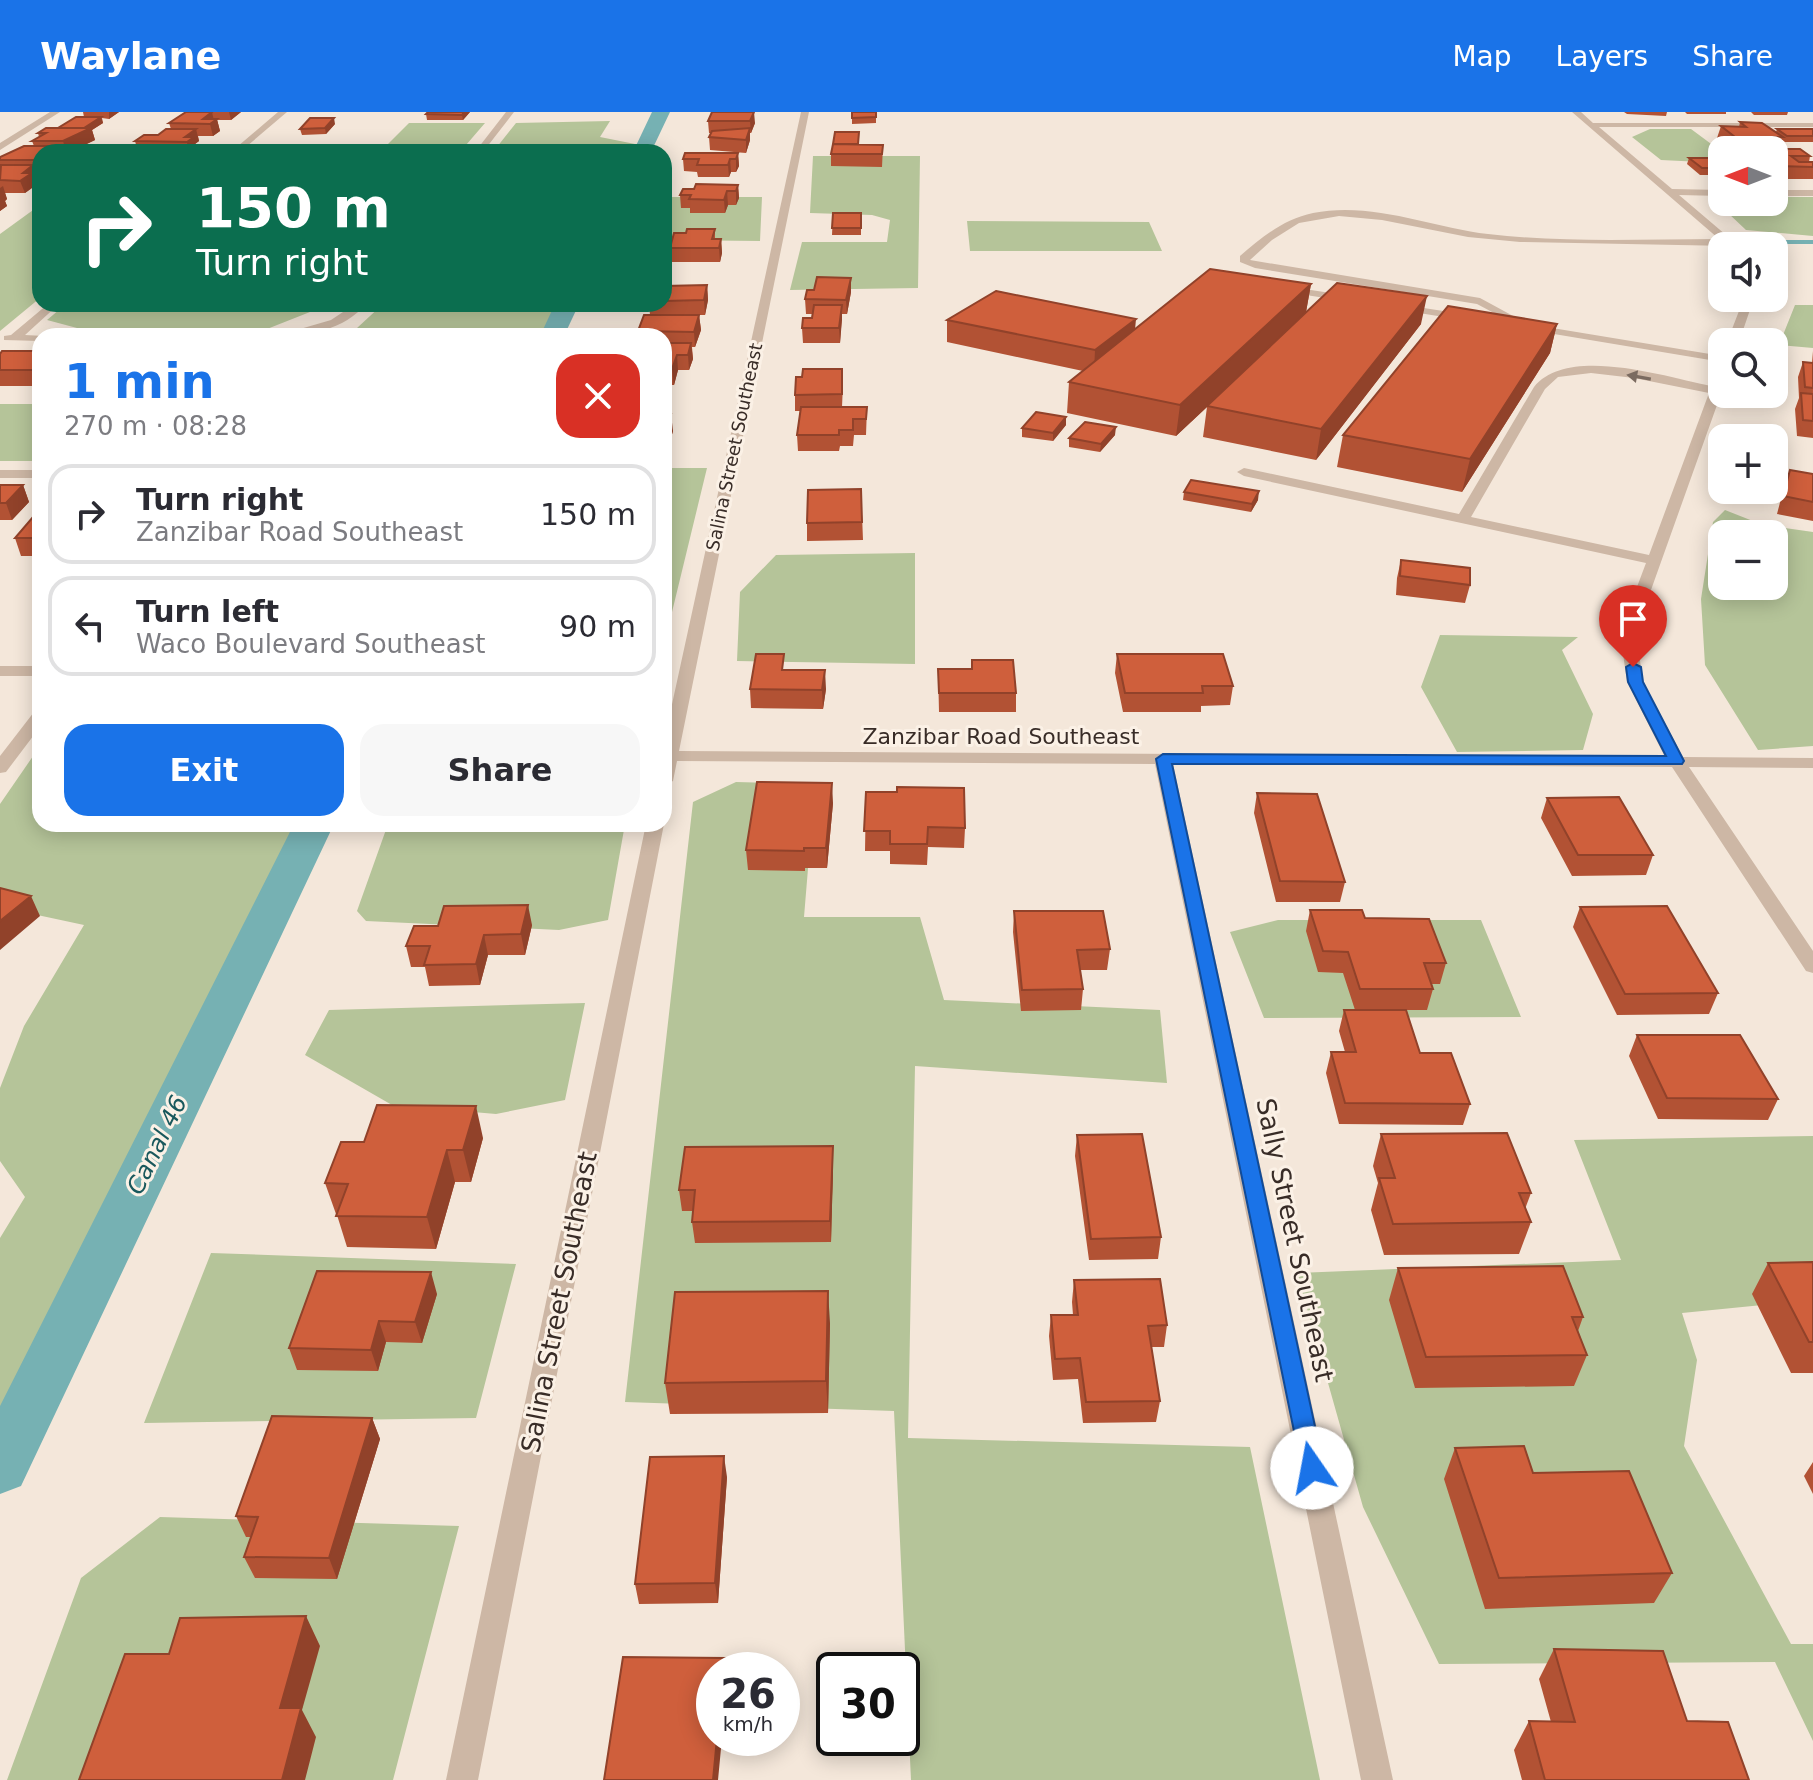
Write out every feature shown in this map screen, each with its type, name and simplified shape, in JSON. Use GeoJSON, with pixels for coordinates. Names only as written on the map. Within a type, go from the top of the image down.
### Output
{"type":"FeatureCollection","features":[{"type":"Feature","properties":{"kind":"street"},"geometry":{"type":"LineString","coordinates":[[0,147],[56,112]]}},
{"type":"Feature","properties":{"kind":"street"},"geometry":{"type":"LineString","coordinates":[[245,144],[283,112]]}},
{"type":"Feature","properties":{"kind":"street"},"geometry":{"type":"LineString","coordinates":[[485,144],[510,112]]}},
{"type":"Feature","properties":{"kind":"street","name":"Salina Street Southeast"},"geometry":{"type":"LineString","coordinates":[[672,742],[805,112]]}},
{"type":"Feature","properties":{"kind":"street"},"geometry":{"type":"LineString","coordinates":[[1576,112],[1717,232]]}},
{"type":"Feature","properties":{"kind":"street"},"geometry":{"type":"LineString","coordinates":[[1590,125],[1813,125]]}},
{"type":"Feature","properties":{"kind":"street"},"geometry":{"type":"LineString","coordinates":[[1672,192],[1708,193]]}},
{"type":"Feature","properties":{"kind":"street"},"geometry":{"type":"LineString","coordinates":[[1788,193],[1813,193]]}},
{"type":"Feature","properties":{"kind":"street"},"geometry":{"type":"LineString","coordinates":[[1527,327],[1505,319],[1498,310],[1480,301],[1240,261],[1280,228],[1313,216],[1348,214],[1391,217],[1453,231],[1517,240],[1708,244]]}},
{"type":"Feature","properties":{"kind":"street"},"geometry":{"type":"LineString","coordinates":[[1277,287],[1371,302]]}},
{"type":"Feature","properties":{"kind":"street"},"geometry":{"type":"LineString","coordinates":[[1386,305],[1480,320]]}},
{"type":"Feature","properties":{"kind":"street"},"geometry":{"type":"LineString","coordinates":[[14,338],[45,312]]}},
{"type":"Feature","properties":{"kind":"street"},"geometry":{"type":"LineString","coordinates":[[316,328],[353,312]]}},
{"type":"Feature","properties":{"kind":"street"},"geometry":{"type":"LineString","coordinates":[[1496,322],[1708,357]]}},
{"type":"Feature","properties":{"kind":"street"},"geometry":{"type":"LineString","coordinates":[[0,338],[32,338]]}},
{"type":"Feature","properties":{"kind":"street"},"geometry":{"type":"LineString","coordinates":[[1463,519],[1540,387],[1551,376],[1584,371],[1607,372],[1708,390]]}},
{"type":"Feature","properties":{"kind":"street"},"geometry":{"type":"LineString","coordinates":[[1710,408],[1628,632],[1635,682],[1676,761],[1813,966]]}},
{"type":"Feature","properties":{"kind":"street"},"geometry":{"type":"LineString","coordinates":[[1244,472],[1654,560]]}},
{"type":"Feature","properties":{"kind":"street"},"geometry":{"type":"LineString","coordinates":[[0,474],[32,474]]}},
{"type":"Feature","properties":{"kind":"street"},"geometry":{"type":"LineString","coordinates":[[0,671],[32,671]]}},
{"type":"Feature","properties":{"kind":"street"},"geometry":{"type":"LineString","coordinates":[[0,768],[32,726]]}},
{"type":"Feature","properties":{"kind":"street","name":"Zanzibar Road Southeast"},"geometry":{"type":"LineString","coordinates":[[672,756],[1813,763]]}},
{"type":"Feature","properties":{"kind":"street","name":"Sally Street Southeast"},"geometry":{"type":"LineString","coordinates":[[1163,759],[1377,1780]]}},
{"type":"Feature","properties":{"kind":"street","name":"Salina Street Southeast"},"geometry":{"type":"LineString","coordinates":[[462,1780],[653,832]]}},
{"type":"Feature","properties":{"kind":"green space"},"geometry":{"type":"Polygon","coordinates":[[[610,121],[600,137],[635,144],[499,144],[516,123],[610,121]]]}},
{"type":"Feature","properties":{"kind":"green space"},"geometry":{"type":"Polygon","coordinates":[[[409,123],[485,123],[467,144],[388,144],[409,123]]]}},
{"type":"Feature","properties":{"kind":"green space"},"geometry":{"type":"Polygon","coordinates":[[[1650,129],[1691,129],[1708,142],[1708,162],[1661,160],[1632,137],[1650,129]]]}},
{"type":"Feature","properties":{"kind":"green space"},"geometry":{"type":"Polygon","coordinates":[[[813,156],[920,156],[918,288],[790,290],[802,242],[887,242],[890,220],[872,215],[810,213],[813,156]]]}},
{"type":"Feature","properties":{"kind":"green space"},"geometry":{"type":"Polygon","coordinates":[[[672,197],[762,197],[760,241],[672,240],[672,197]]]}},
{"type":"Feature","properties":{"kind":"green space"},"geometry":{"type":"Polygon","coordinates":[[[1788,197],[1813,197],[1813,236],[1746,230],[1731,216],[1788,216],[1788,197]]]}},
{"type":"Feature","properties":{"kind":"green space"},"geometry":{"type":"Polygon","coordinates":[[[32,211],[32,305],[0,331],[0,234],[32,211]]]}},
{"type":"Feature","properties":{"kind":"green space"},"geometry":{"type":"Polygon","coordinates":[[[967,221],[1149,222],[1162,251],[970,251],[967,221]]]}},
{"type":"Feature","properties":{"kind":"green space"},"geometry":{"type":"Polygon","coordinates":[[[1795,305],[1813,305],[1813,348],[1788,346],[1786,328],[1795,305]]]}},
{"type":"Feature","properties":{"kind":"green space"},"geometry":{"type":"Polygon","coordinates":[[[56,312],[310,312],[270,328],[77,328],[47,320],[56,312]]]}},
{"type":"Feature","properties":{"kind":"green space"},"geometry":{"type":"Polygon","coordinates":[[[374,312],[557,312],[549,328],[357,328],[374,312]]]}},
{"type":"Feature","properties":{"kind":"green space"},"geometry":{"type":"Polygon","coordinates":[[[0,404],[32,404],[32,461],[0,461],[0,404]]]}},
{"type":"Feature","properties":{"kind":"green space"},"geometry":{"type":"Polygon","coordinates":[[[672,468],[707,468],[672,612],[672,468]]]}},
{"type":"Feature","properties":{"kind":"green space"},"geometry":{"type":"Polygon","coordinates":[[[1725,510],[1750,520],[1715,520],[1725,510]]]}},
{"type":"Feature","properties":{"kind":"green space"},"geometry":{"type":"Polygon","coordinates":[[[1788,528],[1813,532],[1813,746],[1758,750],[1705,665],[1701,599],[1708,554],[1708,600],[1788,600],[1788,528]]]}},
{"type":"Feature","properties":{"kind":"green space"},"geometry":{"type":"Polygon","coordinates":[[[915,553],[915,664],[737,661],[740,592],[776,555],[915,553]]]}},
{"type":"Feature","properties":{"kind":"green space"},"geometry":{"type":"Polygon","coordinates":[[[1440,635],[1578,637],[1562,650],[1593,714],[1583,750],[1457,752],[1421,687],[1440,635]]]}},
{"type":"Feature","properties":{"kind":"green space"},"geometry":{"type":"Polygon","coordinates":[[[32,758],[32,832],[297,832],[0,1427],[0,1238],[25,1197],[0,1161],[0,1088],[24,1026],[84,925],[0,907],[0,804],[32,758]]]}},
{"type":"Feature","properties":{"kind":"green space"},"geometry":{"type":"Polygon","coordinates":[[[736,782],[815,784],[804,917],[920,917],[944,1000],[1160,1010],[1167,1083],[915,1066],[908,1438],[1250,1447],[1320,1780],[911,1780],[910,1756],[920,1756],[920,1652],[905,1652],[894,1411],[625,1402],[693,802],[736,782]]]}},
{"type":"Feature","properties":{"kind":"green space"},"geometry":{"type":"Polygon","coordinates":[[[385,832],[624,832],[608,920],[559,930],[366,921],[357,911],[385,832]]]}},
{"type":"Feature","properties":{"kind":"green space"},"geometry":{"type":"Polygon","coordinates":[[[1278,920],[1481,920],[1521,1017],[1264,1018],[1230,932],[1278,920]]]}},
{"type":"Feature","properties":{"kind":"green space"},"geometry":{"type":"Polygon","coordinates":[[[585,1003],[565,1100],[496,1114],[392,1105],[305,1055],[329,1010],[585,1003]]]}},
{"type":"Feature","properties":{"kind":"green space"},"geometry":{"type":"Polygon","coordinates":[[[1813,1136],[1813,1300],[1682,1313],[1697,1360],[1684,1446],[1791,1644],[1813,1644],[1813,1741],[1775,1662],[1439,1664],[1363,1507],[1297,1273],[1621,1260],[1574,1140],[1813,1136]]]}},
{"type":"Feature","properties":{"kind":"green space"},"geometry":{"type":"Polygon","coordinates":[[[211,1253],[516,1264],[476,1418],[144,1423],[211,1253]]]}},
{"type":"Feature","properties":{"kind":"green space"},"geometry":{"type":"Polygon","coordinates":[[[160,1517],[459,1526],[393,1780],[7,1780],[81,1578],[160,1517]]]}},
{"type":"Feature","properties":{"kind":"building"},"geometry":{"type":"Polygon","coordinates":[[[186,112],[212,112],[203,119],[217,119],[210,124],[169,123],[186,112]]]}},
{"type":"Feature","properties":{"kind":"building"},"geometry":{"type":"Polygon","coordinates":[[[464,112],[462,115],[426,114],[464,112]]]}},
{"type":"Feature","properties":{"kind":"building"},"geometry":{"type":"Polygon","coordinates":[[[712,112],[754,112],[750,121],[708,121],[712,112]]]}},
{"type":"Feature","properties":{"kind":"building"},"geometry":{"type":"Polygon","coordinates":[[[852,112],[876,112],[876,117],[852,118],[852,112]]]}},
{"type":"Feature","properties":{"kind":"building"},"geometry":{"type":"Polygon","coordinates":[[[76,117],[101,117],[84,128],[58,128],[76,117]]]}},
{"type":"Feature","properties":{"kind":"building"},"geometry":{"type":"Polygon","coordinates":[[[310,118],[334,118],[325,128],[300,129],[310,118]]]}},
{"type":"Feature","properties":{"kind":"building"},"geometry":{"type":"Polygon","coordinates":[[[1740,122],[1762,123],[1782,136],[1734,136],[1721,126],[1746,127],[1740,122]]]}},
{"type":"Feature","properties":{"kind":"building"},"geometry":{"type":"Polygon","coordinates":[[[46,128],[91,128],[63,141],[32,141],[46,133],[38,133],[46,128]]]}},
{"type":"Feature","properties":{"kind":"building"},"geometry":{"type":"Polygon","coordinates":[[[750,128],[746,140],[709,137],[712,131],[750,128]]]}},
{"type":"Feature","properties":{"kind":"building"},"geometry":{"type":"Polygon","coordinates":[[[166,129],[196,129],[185,137],[194,137],[187,142],[135,141],[144,135],[158,135],[166,129]]]}},
{"type":"Feature","properties":{"kind":"building"},"geometry":{"type":"Polygon","coordinates":[[[1777,129],[1813,129],[1813,136],[1787,136],[1777,129]]]}},
{"type":"Feature","properties":{"kind":"building"},"geometry":{"type":"Polygon","coordinates":[[[835,132],[859,132],[858,144],[833,144],[835,132]]]}},
{"type":"Feature","properties":{"kind":"building"},"geometry":{"type":"Polygon","coordinates":[[[833,144],[883,145],[882,154],[831,154],[833,144]]]}},
{"type":"Feature","properties":{"kind":"building"},"geometry":{"type":"Polygon","coordinates":[[[24,146],[32,146],[32,160],[0,160],[0,157],[24,146]]]}},
{"type":"Feature","properties":{"kind":"building"},"geometry":{"type":"Polygon","coordinates":[[[1788,149],[1800,149],[1810,156],[1791,156],[1799,162],[1813,162],[1813,167],[1788,166],[1788,149]]]}},
{"type":"Feature","properties":{"kind":"building"},"geometry":{"type":"Polygon","coordinates":[[[685,153],[738,153],[728,165],[697,165],[699,159],[683,159],[685,153]]]}},
{"type":"Feature","properties":{"kind":"building"},"geometry":{"type":"Polygon","coordinates":[[[1689,158],[1708,158],[1708,168],[1702,168],[1689,158]]]}},
{"type":"Feature","properties":{"kind":"building"},"geometry":{"type":"Polygon","coordinates":[[[1,165],[32,165],[23,173],[32,173],[20,181],[0,180],[1,165]]]}},
{"type":"Feature","properties":{"kind":"building"},"geometry":{"type":"Polygon","coordinates":[[[696,184],[738,185],[736,191],[727,191],[724,200],[689,199],[691,195],[680,195],[683,189],[694,189],[696,184]]]}},
{"type":"Feature","properties":{"kind":"building"},"geometry":{"type":"Polygon","coordinates":[[[833,213],[861,213],[861,228],[832,228],[833,213]]]}},
{"type":"Feature","properties":{"kind":"building"},"geometry":{"type":"Polygon","coordinates":[[[687,229],[715,229],[712,239],[721,239],[719,248],[672,248],[674,233],[686,233],[687,229]]]}},
{"type":"Feature","properties":{"kind":"building"},"geometry":{"type":"Polygon","coordinates":[[[1210,269],[1311,284],[1180,405],[1069,382],[1210,269]]]}},
{"type":"Feature","properties":{"kind":"building"},"geometry":{"type":"Polygon","coordinates":[[[817,277],[851,278],[846,300],[805,299],[807,290],[814,290],[817,277]]]}},
{"type":"Feature","properties":{"kind":"building"},"geometry":{"type":"Polygon","coordinates":[[[1337,283],[1427,296],[1321,429],[1207,406],[1337,283]]]}},
{"type":"Feature","properties":{"kind":"building"},"geometry":{"type":"Polygon","coordinates":[[[707,285],[704,300],[672,301],[672,286],[707,285]]]}},
{"type":"Feature","properties":{"kind":"building"},"geometry":{"type":"Polygon","coordinates":[[[996,291],[1136,319],[1095,350],[947,320],[996,291]]]}},
{"type":"Feature","properties":{"kind":"building"},"geometry":{"type":"Polygon","coordinates":[[[814,305],[842,305],[839,328],[802,328],[803,318],[812,318],[814,305]]]}},
{"type":"Feature","properties":{"kind":"building"},"geometry":{"type":"Polygon","coordinates":[[[1448,306],[1557,324],[1470,459],[1343,435],[1448,306]]]}},
{"type":"Feature","properties":{"kind":"building"},"geometry":{"type":"Polygon","coordinates":[[[644,315],[699,315],[694,332],[639,328],[644,315]]]}},
{"type":"Feature","properties":{"kind":"building"},"geometry":{"type":"Polygon","coordinates":[[[672,343],[691,343],[688,355],[677,355],[672,369],[672,343]]]}},
{"type":"Feature","properties":{"kind":"building"},"geometry":{"type":"Polygon","coordinates":[[[2,351],[32,351],[32,370],[0,370],[2,351]]]}},
{"type":"Feature","properties":{"kind":"building"},"geometry":{"type":"Polygon","coordinates":[[[1803,362],[1813,363],[1813,388],[1805,387],[1803,362]]]}},
{"type":"Feature","properties":{"kind":"building"},"geometry":{"type":"Polygon","coordinates":[[[803,369],[842,369],[842,394],[795,395],[796,377],[802,377],[803,369]]]}},
{"type":"Feature","properties":{"kind":"building"},"geometry":{"type":"Polygon","coordinates":[[[1801,393],[1813,394],[1813,421],[1803,420],[1801,393]]]}},
{"type":"Feature","properties":{"kind":"building"},"geometry":{"type":"Polygon","coordinates":[[[801,407],[867,407],[866,419],[853,419],[853,430],[839,430],[839,435],[797,435],[801,407]]]}},
{"type":"Feature","properties":{"kind":"building"},"geometry":{"type":"Polygon","coordinates":[[[1036,412],[1066,417],[1053,433],[1022,428],[1036,412]]]}},
{"type":"Feature","properties":{"kind":"building"},"geometry":{"type":"Polygon","coordinates":[[[1085,422],[1116,427],[1101,444],[1069,438],[1085,422]]]}},
{"type":"Feature","properties":{"kind":"building"},"geometry":{"type":"Polygon","coordinates":[[[1790,470],[1813,474],[1813,502],[1788,497],[1790,470]]]}},
{"type":"Feature","properties":{"kind":"building"},"geometry":{"type":"Polygon","coordinates":[[[1191,480],[1259,491],[1252,504],[1184,492],[1191,480]]]}},
{"type":"Feature","properties":{"kind":"building"},"geometry":{"type":"Polygon","coordinates":[[[0,485],[23,485],[6,503],[0,503],[0,485]]]}},
{"type":"Feature","properties":{"kind":"building"},"geometry":{"type":"Polygon","coordinates":[[[861,489],[862,522],[807,523],[808,490],[861,489]]]}},
{"type":"Feature","properties":{"kind":"building"},"geometry":{"type":"Polygon","coordinates":[[[32,518],[32,538],[15,538],[32,518]]]}},
{"type":"Feature","properties":{"kind":"building"},"geometry":{"type":"Polygon","coordinates":[[[1401,560],[1470,568],[1470,585],[1400,576],[1401,560]]]}},
{"type":"Feature","properties":{"kind":"building"},"geometry":{"type":"Polygon","coordinates":[[[756,654],[784,654],[782,670],[825,670],[822,690],[750,689],[756,654]]]}},
{"type":"Feature","properties":{"kind":"building"},"geometry":{"type":"Polygon","coordinates":[[[1117,654],[1223,654],[1233,686],[1202,686],[1203,693],[1125,693],[1117,654]]]}},
{"type":"Feature","properties":{"kind":"building"},"geometry":{"type":"Polygon","coordinates":[[[972,660],[1013,660],[1016,693],[939,693],[938,669],[972,669],[972,660]]]}},
{"type":"Feature","properties":{"kind":"building"},"geometry":{"type":"Polygon","coordinates":[[[757,782],[832,783],[826,848],[804,848],[804,851],[746,850],[757,782]]]}},
{"type":"Feature","properties":{"kind":"building"},"geometry":{"type":"Polygon","coordinates":[[[897,787],[964,788],[965,828],[928,827],[927,844],[890,844],[890,831],[864,831],[866,792],[897,792],[897,787]]]}},
{"type":"Feature","properties":{"kind":"building"},"geometry":{"type":"Polygon","coordinates":[[[1257,793],[1317,794],[1345,882],[1280,881],[1257,793]]]}},
{"type":"Feature","properties":{"kind":"building"},"geometry":{"type":"Polygon","coordinates":[[[1619,797],[1653,855],[1578,855],[1547,798],[1619,797]]]}},
{"type":"Feature","properties":{"kind":"building"},"geometry":{"type":"Polygon","coordinates":[[[0,888],[31,896],[0,921],[0,888]]]}},
{"type":"Feature","properties":{"kind":"building"},"geometry":{"type":"Polygon","coordinates":[[[528,905],[521,934],[484,935],[476,964],[424,965],[430,946],[406,946],[414,926],[438,926],[444,906],[528,905]]]}},
{"type":"Feature","properties":{"kind":"building"},"geometry":{"type":"Polygon","coordinates":[[[1667,906],[1718,993],[1625,994],[1580,907],[1667,906]]]}},
{"type":"Feature","properties":{"kind":"building"},"geometry":{"type":"Polygon","coordinates":[[[1310,910],[1362,910],[1365,918],[1429,919],[1446,963],[1424,963],[1433,989],[1360,989],[1348,952],[1323,951],[1310,910]]]}},
{"type":"Feature","properties":{"kind":"building"},"geometry":{"type":"Polygon","coordinates":[[[1014,911],[1103,911],[1110,949],[1077,950],[1083,989],[1022,990],[1014,911]]]}},
{"type":"Feature","properties":{"kind":"building"},"geometry":{"type":"Polygon","coordinates":[[[1344,1010],[1406,1010],[1420,1053],[1451,1053],[1470,1104],[1345,1103],[1331,1052],[1356,1052],[1344,1010]]]}},
{"type":"Feature","properties":{"kind":"building"},"geometry":{"type":"Polygon","coordinates":[[[1637,1035],[1740,1035],[1778,1099],[1667,1098],[1637,1035]]]}},
{"type":"Feature","properties":{"kind":"building"},"geometry":{"type":"Polygon","coordinates":[[[377,1105],[476,1106],[463,1150],[447,1150],[427,1217],[336,1216],[348,1184],[325,1183],[341,1142],[364,1142],[377,1105]]]}},
{"type":"Feature","properties":{"kind":"building"},"geometry":{"type":"Polygon","coordinates":[[[1507,1133],[1531,1193],[1519,1193],[1531,1222],[1393,1224],[1379,1178],[1395,1178],[1381,1134],[1507,1133]]]}},
{"type":"Feature","properties":{"kind":"building"},"geometry":{"type":"Polygon","coordinates":[[[1142,1134],[1161,1237],[1091,1239],[1077,1135],[1142,1134]]]}},
{"type":"Feature","properties":{"kind":"building"},"geometry":{"type":"Polygon","coordinates":[[[833,1146],[830,1221],[692,1222],[695,1190],[679,1190],[685,1147],[833,1146]]]}},
{"type":"Feature","properties":{"kind":"building"},"geometry":{"type":"Polygon","coordinates":[[[1813,1262],[1813,1342],[1809,1342],[1768,1263],[1813,1262]]]}},
{"type":"Feature","properties":{"kind":"building"},"geometry":{"type":"Polygon","coordinates":[[[1563,1266],[1583,1317],[1572,1317],[1587,1355],[1426,1357],[1398,1268],[1563,1266]]]}},
{"type":"Feature","properties":{"kind":"building"},"geometry":{"type":"Polygon","coordinates":[[[317,1271],[431,1272],[415,1322],[379,1321],[371,1350],[289,1348],[317,1271]]]}},
{"type":"Feature","properties":{"kind":"building"},"geometry":{"type":"Polygon","coordinates":[[[1160,1279],[1167,1325],[1148,1326],[1160,1401],[1086,1402],[1080,1358],[1055,1359],[1051,1315],[1078,1315],[1074,1280],[1160,1279]]]}},
{"type":"Feature","properties":{"kind":"building"},"geometry":{"type":"Polygon","coordinates":[[[828,1291],[826,1381],[665,1383],[675,1292],[828,1291]]]}},
{"type":"Feature","properties":{"kind":"building"},"geometry":{"type":"Polygon","coordinates":[[[272,1416],[372,1418],[329,1558],[244,1557],[258,1517],[236,1516],[272,1416]]]}},
{"type":"Feature","properties":{"kind":"building"},"geometry":{"type":"Polygon","coordinates":[[[1524,1446],[1533,1473],[1629,1471],[1672,1573],[1499,1578],[1455,1448],[1524,1446]]]}},
{"type":"Feature","properties":{"kind":"building"},"geometry":{"type":"Polygon","coordinates":[[[724,1456],[715,1583],[635,1584],[650,1457],[724,1456]]]}},
{"type":"Feature","properties":{"kind":"building"},"geometry":{"type":"Polygon","coordinates":[[[306,1616],[280,1708],[301,1708],[282,1780],[79,1780],[125,1654],[169,1654],[180,1618],[306,1616]]]}},
{"type":"Feature","properties":{"kind":"building"},"geometry":{"type":"Polygon","coordinates":[[[1554,1649],[1663,1651],[1687,1721],[1728,1722],[1749,1780],[1545,1780],[1529,1721],[1575,1722],[1554,1649]]]}},
{"type":"Feature","properties":{"kind":"building"},"geometry":{"type":"Polygon","coordinates":[[[623,1657],[696,1658],[696,1756],[715,1756],[713,1780],[604,1780],[623,1657]]]}},
{"type":"Feature","properties":{"kind":"waterway","name":"Canal 46"},"geometry":{"type":"LineString","coordinates":[[646,144],[661,112]]}},
{"type":"Feature","properties":{"kind":"waterway"},"geometry":{"type":"LineString","coordinates":[[1788,242],[1813,242]]}},
{"type":"Feature","properties":{"kind":"waterway","name":"Canal 46"},"geometry":{"type":"LineString","coordinates":[[556,328],[563,312]]}},
{"type":"Feature","properties":{"kind":"waterway","name":"Canal 46"},"geometry":{"type":"LineString","coordinates":[[0,1467],[310,832]]}},
{"type":"Feature","properties":{"kind":"route"},"geometry":{"type":"LineString","coordinates":[[1312,1468],[1163,759],[1676,761],[1635,682],[1633,667]]}}]}
